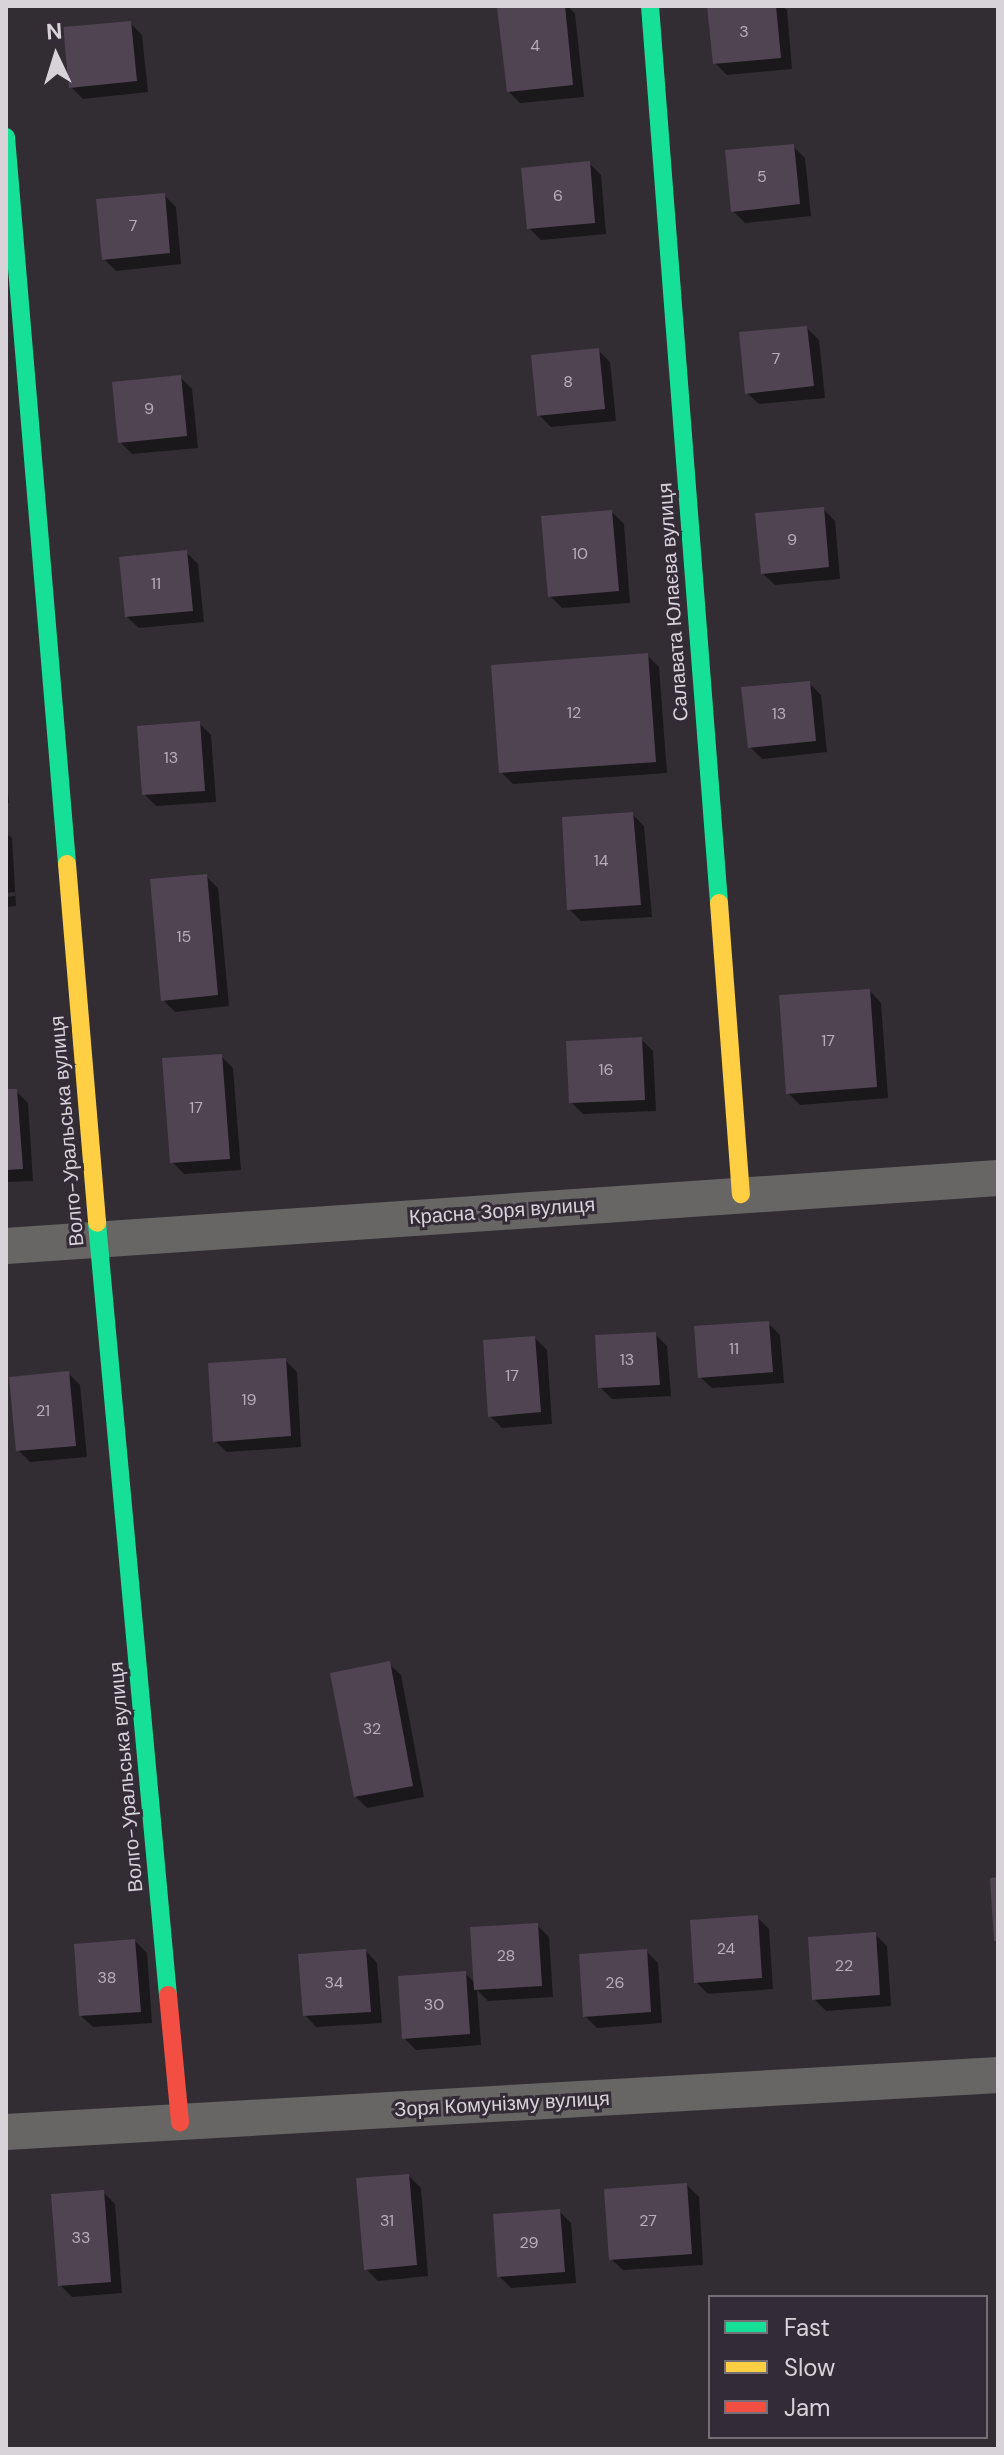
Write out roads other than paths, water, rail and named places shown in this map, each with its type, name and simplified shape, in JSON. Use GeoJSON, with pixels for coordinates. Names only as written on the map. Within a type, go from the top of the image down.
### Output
{"type":"FeatureCollection","features":[{"type":"Feature","properties":{"kind":"street","name":"Салавата Юлаєва вулиця"},"geometry":{"type":"LineString","coordinates":[[650,6],[741,1194]]}},
{"type":"Feature","properties":{"kind":"street","name":"Волго-Уральська вулиця"},"geometry":{"type":"LineString","coordinates":[[6,137],[98,1240],[180,2122]]}},
{"type":"Feature","properties":{"kind":"street","name":"Красна Зоря вулиця"},"geometry":{"type":"LineString","coordinates":[[6,1246],[998,1178]]}},
{"type":"Feature","properties":{"kind":"street","name":"Зоря Комунізму вулиця"},"geometry":{"type":"LineString","coordinates":[[6,2132],[998,2075]]}}]}
